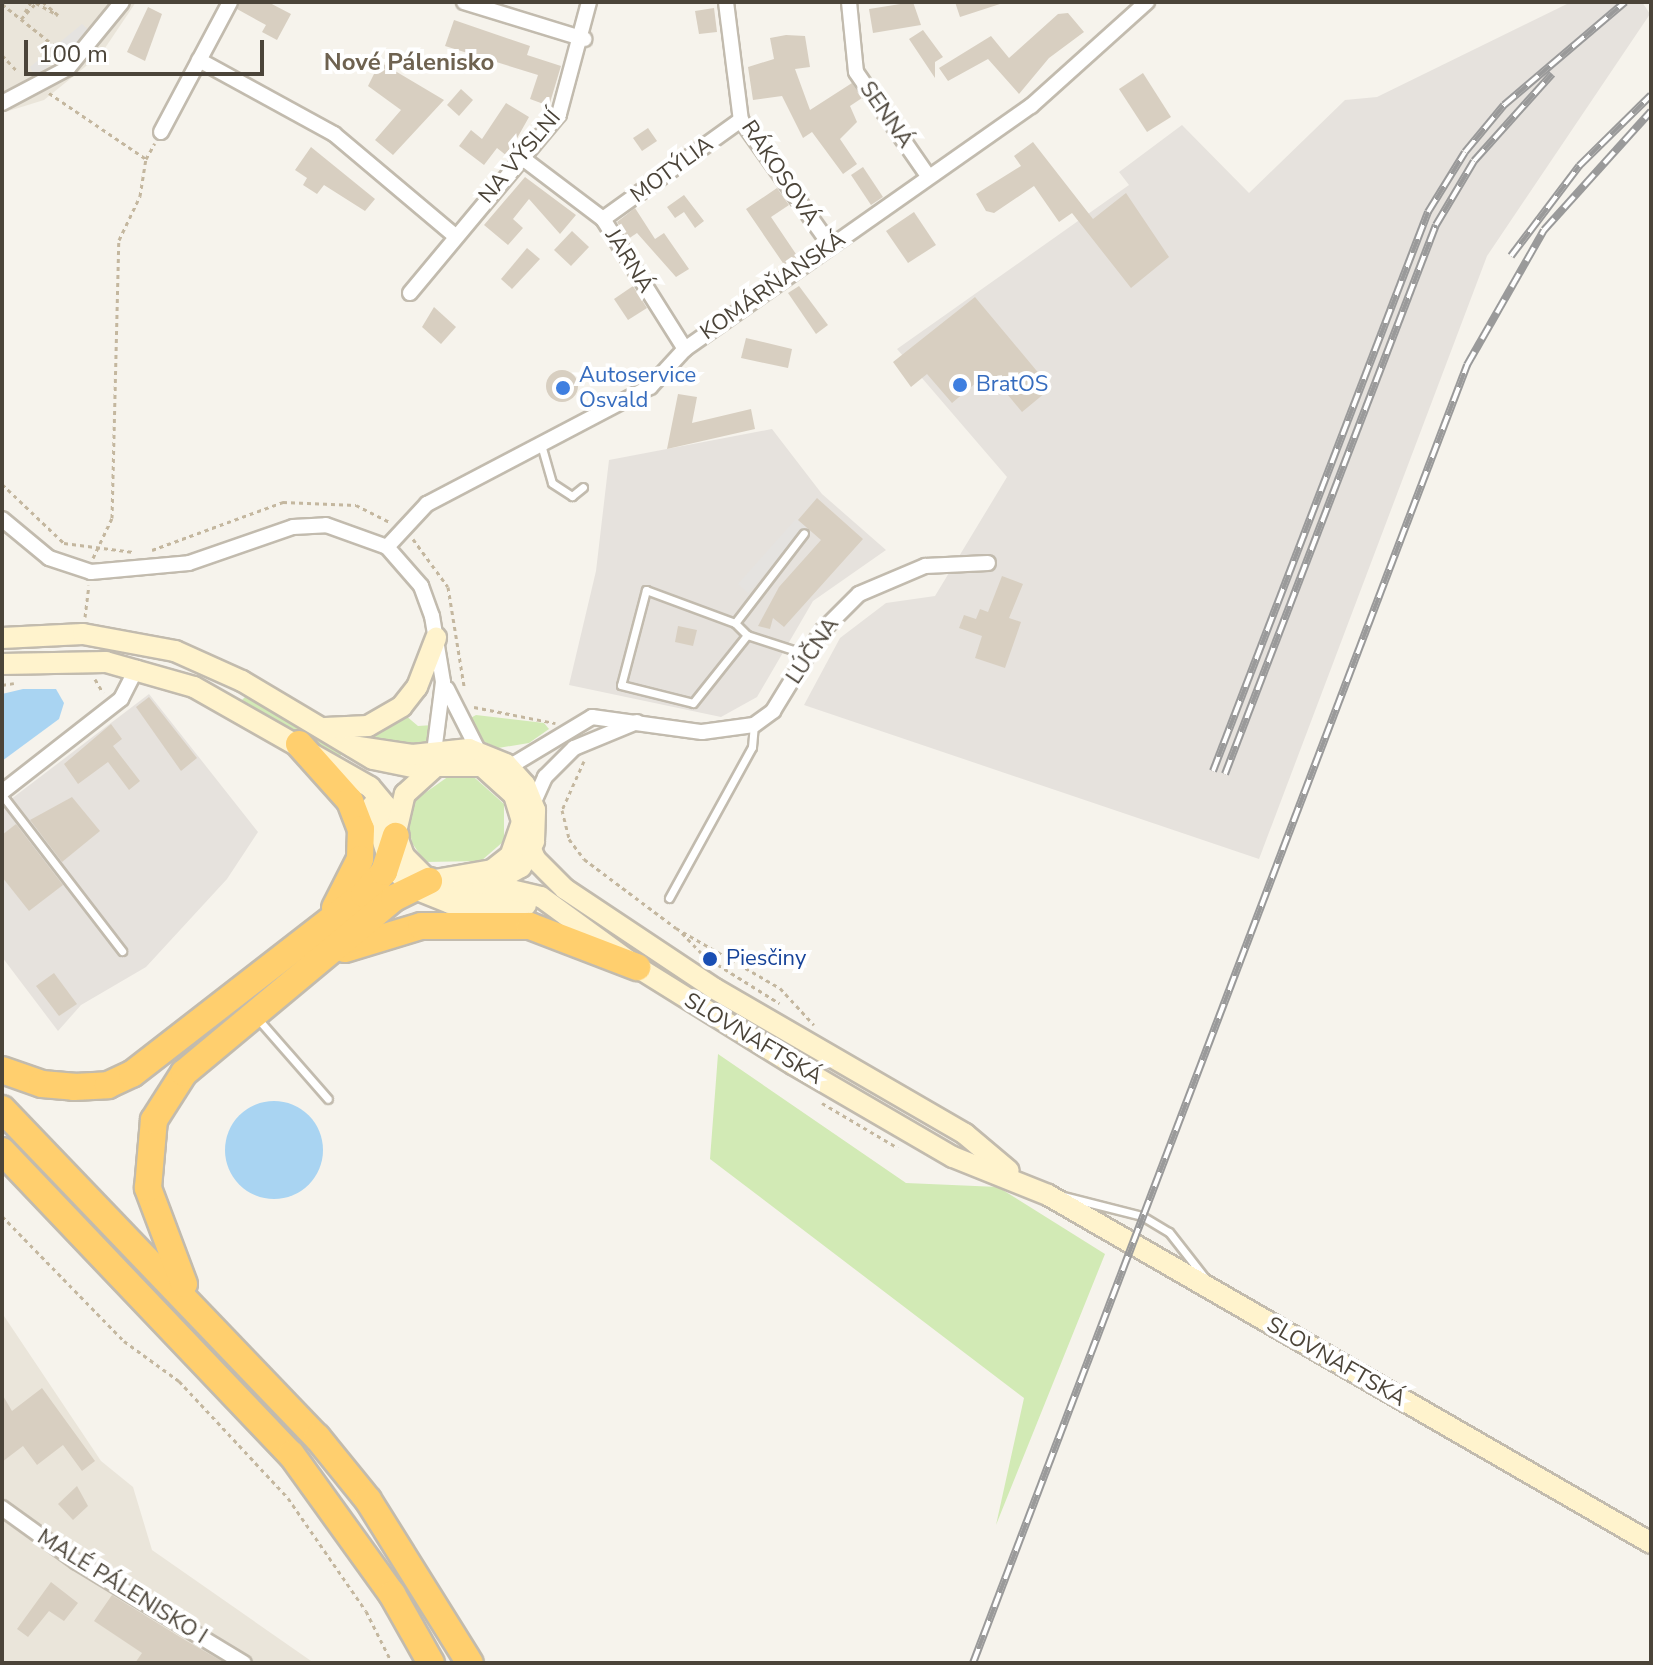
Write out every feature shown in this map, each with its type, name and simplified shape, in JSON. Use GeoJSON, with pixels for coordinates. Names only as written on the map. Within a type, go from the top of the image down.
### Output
{"type":"FeatureCollection","features":[{"type":"Feature","properties":{"kind":"highway"},"geometry":{"type":"LineString","coordinates":[[299,744],[350,801],[361,829],[354,877],[325,921]]}},
{"type":"Feature","properties":{"kind":"highway"},"geometry":{"type":"LineString","coordinates":[[2,1070],[42,1084],[74,1087],[108,1085],[132,1074],[325,921],[364,894],[393,848]]}},
{"type":"Feature","properties":{"kind":"highway"},"geometry":{"type":"LineString","coordinates":[[190,1299],[155,1220],[148,1188],[150,1132],[184,1073],[320,960],[420,884]]}},
{"type":"Feature","properties":{"kind":"highway"},"geometry":{"type":"LineString","coordinates":[[320,960],[399,929],[467,924],[546,929],[637,967]]}},
{"type":"Feature","properties":{"kind":"highway"},"geometry":{"type":"LineString","coordinates":[[2,1109],[190,1299],[368,1500],[470,1663]]}},
{"type":"Feature","properties":{"kind":"highway"},"geometry":{"type":"LineString","coordinates":[[2,1151],[291,1454],[384,1582],[431,1663]]}},
{"type":"Feature","properties":{"kind":"main road"},"geometry":{"type":"LineString","coordinates":[[2,638],[83,634],[175,651],[324,728],[385,764],[427,770],[458,763],[500,769]]}},
{"type":"Feature","properties":{"kind":"main road"},"geometry":{"type":"LineString","coordinates":[[324,728],[368,726],[402,706],[417,687],[436,638]]}},
{"type":"Feature","properties":{"kind":"main road"},"geometry":{"type":"LineString","coordinates":[[2,664],[63,659],[137,668],[223,701],[377,793],[393,848],[420,884],[450,903],[529,905],[585,929]]}},
{"type":"Feature","properties":{"kind":"main road"},"geometry":{"type":"LineString","coordinates":[[352,746],[388,754],[478,750],[533,804],[529,829],[510,856],[492,870],[420,884]]}},
{"type":"Feature","properties":{"kind":"main road"},"geometry":{"type":"LineString","coordinates":[[500,769],[529,829]]}},
{"type":"Feature","properties":{"kind":"main road"},"geometry":{"type":"LineString","coordinates":[[393,848],[405,794],[427,770]]}},
{"type":"Feature","properties":{"kind":"main road","name":"SLOVNAFTSKÁ"},"geometry":{"type":"LineString","coordinates":[[529,829],[530,851],[553,881],[591,903],[715,989],[965,1134],[1021,1181]]}},
{"type":"Feature","properties":{"kind":"main road","name":"SLOVNAFTSKÁ"},"geometry":{"type":"LineString","coordinates":[[529,829],[548,857],[591,903]]}},
{"type":"Feature","properties":{"kind":"main road"},"geometry":{"type":"LineString","coordinates":[[494,886],[513,875],[530,851]]}},
{"type":"Feature","properties":{"kind":"main road","name":"SLOVNAFTSKÁ"},"geometry":{"type":"LineString","coordinates":[[420,884],[468,891],[494,886],[541,897],[637,967],[953,1157],[1021,1181],[1048,1195],[1651,1543]]}},
{"type":"Feature","properties":{"kind":"street"},"geometry":{"type":"LineString","coordinates":[[2,103],[45,82],[95,41],[122,2]]}},
{"type":"Feature","properties":{"kind":"street"},"geometry":{"type":"LineString","coordinates":[[161,132],[230,2]]}},
{"type":"Feature","properties":{"kind":"street"},"geometry":{"type":"LineString","coordinates":[[464,2],[584,39]]}},
{"type":"Feature","properties":{"kind":"street","name":"NA VÝSLNÍ"},"geometry":{"type":"LineString","coordinates":[[410,293],[454,235],[559,114],[584,39],[589,2]]}},
{"type":"Feature","properties":{"kind":"street","name":"RÁKOSOVÁ"},"geometry":{"type":"LineString","coordinates":[[726,2],[741,120],[830,245]]}},
{"type":"Feature","properties":{"kind":"street","name":"SENNÁ"},"geometry":{"type":"LineString","coordinates":[[849,2],[856,72],[928,176]]}},
{"type":"Feature","properties":{"kind":"street","name":"KOMÁRŇANSKÁ"},"geometry":{"type":"LineString","coordinates":[[387,547],[427,504],[542,448],[650,387],[685,349],[1031,106],[1147,2]]}},
{"type":"Feature","properties":{"kind":"street"},"geometry":{"type":"LineString","coordinates":[[199,60],[334,134],[454,235]]}},
{"type":"Feature","properties":{"kind":"street","name":"MOTÝLIA"},"geometry":{"type":"LineString","coordinates":[[603,219],[741,120]]}},
{"type":"Feature","properties":{"kind":"street","name":"JARNÁ"},"geometry":{"type":"LineString","coordinates":[[521,157],[603,219],[685,349]]}},
{"type":"Feature","properties":{"kind":"street"},"geometry":{"type":"LineString","coordinates":[[3,520],[49,558],[91,572],[189,563],[293,527],[326,525],[387,547],[426,596],[436,638],[443,682],[436,751],[427,770]]}},
{"type":"Feature","properties":{"kind":"street","name":"LÚČNA"},"geometry":{"type":"LineString","coordinates":[[754,725],[773,711],[806,654],[840,610],[881,581],[925,566],[988,563]]}},
{"type":"Feature","properties":{"kind":"street"},"geometry":{"type":"LineString","coordinates":[[2,793],[121,699],[137,668]]}},
{"type":"Feature","properties":{"kind":"street"},"geometry":{"type":"LineString","coordinates":[[443,682],[478,750]]}},
{"type":"Feature","properties":{"kind":"street"},"geometry":{"type":"LineString","coordinates":[[500,769],[586,719],[642,720],[702,732],[754,725]]}},
{"type":"Feature","properties":{"kind":"street"},"geometry":{"type":"LineString","coordinates":[[533,804],[545,777],[574,748],[642,720]]}},
{"type":"Feature","properties":{"kind":"street","name":"MALÉ PÁLENISKO I"},"geometry":{"type":"LineString","coordinates":[[2,1508],[77,1562],[244,1663]]}},
{"type":"Feature","properties":{"kind":"lane"},"geometry":{"type":"LineString","coordinates":[[542,448],[552,483],[572,496],[583,487]]}},
{"type":"Feature","properties":{"kind":"lane"},"geometry":{"type":"LineString","coordinates":[[735,623],[804,533]]}},
{"type":"Feature","properties":{"kind":"lane"},"geometry":{"type":"LineString","coordinates":[[747,635],[693,703],[621,685],[646,590],[735,623],[747,635],[806,654]]}},
{"type":"Feature","properties":{"kind":"lane"},"geometry":{"type":"LineString","coordinates":[[669,898],[752,747],[754,725]]}},
{"type":"Feature","properties":{"kind":"lane"},"geometry":{"type":"LineString","coordinates":[[2,793],[122,951]]}},
{"type":"Feature","properties":{"kind":"lane"},"geometry":{"type":"LineString","coordinates":[[254,1014],[328,1099]]}},
{"type":"Feature","properties":{"kind":"lane"},"geometry":{"type":"LineString","coordinates":[[1048,1195],[1083,1197],[1156,1224],[1190,1254],[1214,1293]]}},
{"type":"Feature","properties":{"kind":"path"},"geometry":{"type":"LineString","coordinates":[[21,19],[31,2]]}},
{"type":"Feature","properties":{"kind":"path"},"geometry":{"type":"LineString","coordinates":[[21,19],[36,3],[58,15],[43,2]]}},
{"type":"Feature","properties":{"kind":"path"},"geometry":{"type":"LineString","coordinates":[[2,4],[56,47]]}},
{"type":"Feature","properties":{"kind":"path"},"geometry":{"type":"LineString","coordinates":[[2,55],[17,71]]}},
{"type":"Feature","properties":{"kind":"path"},"geometry":{"type":"LineString","coordinates":[[45,82],[49,95],[146,159]]}},
{"type":"Feature","properties":{"kind":"path"},"geometry":{"type":"LineString","coordinates":[[2,484],[64,543],[94,551],[112,518],[119,240],[140,196],[146,159],[161,132]]}},
{"type":"Feature","properties":{"kind":"path"},"geometry":{"type":"LineString","coordinates":[[676,928],[780,988],[819,1030]]}},
{"type":"Feature","properties":{"kind":"path"},"geometry":{"type":"LineString","coordinates":[[2,1216],[124,1341],[179,1381],[288,1498],[366,1611],[392,1663]]}},
{"type":"Feature","properties":{"kind":"shaded area"},"geometry":{"type":"Polygon","coordinates":[[[2,2],[136,2],[101,54],[44,100],[2,113],[2,2]]]}},
{"type":"Feature","properties":{"kind":"shaded area"},"geometry":{"type":"Polygon","coordinates":[[[1571,2],[1642,2],[1650,14],[1487,256],[1259,859],[804,705],[840,638],[886,603],[935,596],[1007,477],[897,349],[1129,185],[1119,172],[1182,125],[1249,193],[1345,100],[1377,97],[1571,2]]]}},
{"type":"Feature","properties":{"kind":"shaded area"},"geometry":{"type":"Polygon","coordinates":[[[82,24],[91,32],[35,77],[30,67],[82,24]]]}},
{"type":"Feature","properties":{"kind":"shaded area"},"geometry":{"type":"Polygon","coordinates":[[[772,429],[822,494],[886,550],[813,601],[757,697],[721,717],[569,685],[596,571],[609,460],[772,429]]]}},
{"type":"Feature","properties":{"kind":"shaded area"},"geometry":{"type":"Polygon","coordinates":[[[796,519],[806,527],[748,593],[738,584],[796,519]]]}},
{"type":"Feature","properties":{"kind":"shaded area"},"geometry":{"type":"Polygon","coordinates":[[[149,694],[258,832],[227,879],[146,967],[81,1005],[58,1031],[2,957],[2,806],[149,694]]]}},
{"type":"Feature","properties":{"kind":"shaded area"},"geometry":{"type":"Polygon","coordinates":[[[2,1313],[101,1461],[133,1487],[152,1550],[314,1663],[2,1663],[2,1313]]]}},
{"type":"Feature","properties":{"kind":"green space"},"geometry":{"type":"Polygon","coordinates":[[[247,695],[343,752],[339,758],[242,700],[247,695]]]}},
{"type":"Feature","properties":{"kind":"green space"},"geometry":{"type":"Polygon","coordinates":[[[405,715],[418,726],[433,725],[428,744],[369,739],[405,715]]]}},
{"type":"Feature","properties":{"kind":"green space"},"geometry":{"type":"Polygon","coordinates":[[[476,715],[544,723],[549,729],[529,743],[498,748],[478,739],[467,720],[476,715]]]}},
{"type":"Feature","properties":{"kind":"green space"},"geometry":{"type":"Polygon","coordinates":[[[449,776],[475,778],[504,804],[504,841],[481,861],[425,862],[412,843],[408,821],[415,800],[449,776]]]}},
{"type":"Feature","properties":{"kind":"green space"},"geometry":{"type":"Polygon","coordinates":[[[718,1054],[906,1183],[998,1187],[1105,1254],[996,1525],[1024,1398],[710,1159],[718,1054]]]}},
{"type":"Feature","properties":{"kind":"water"},"geometry":{"type":"Polygon","coordinates":[[[23,689],[56,689],[64,703],[59,719],[2,761],[2,694],[23,689]]]}},
{"type":"Feature","properties":{"kind":"water"},"geometry":{"type":"Polygon","coordinates":[[[274,1101],[301,1109],[315,1123],[323,1150],[315,1177],[301,1191],[274,1199],[247,1191],[233,1177],[225,1150],[233,1123],[247,1109],[274,1101]]]}},
{"type":"Feature","properties":{"kind":"building"},"geometry":{"type":"Polygon","coordinates":[[[240,2],[268,2],[291,14],[277,40],[262,32],[266,25],[237,9],[240,2]]]}},
{"type":"Feature","properties":{"kind":"building"},"geometry":{"type":"Polygon","coordinates":[[[913,2],[921,25],[873,33],[869,9],[913,2]]]}},
{"type":"Feature","properties":{"kind":"building"},"geometry":{"type":"Polygon","coordinates":[[[955,2],[1000,2],[1000,4],[960,17],[955,2]]]}},
{"type":"Feature","properties":{"kind":"building"},"geometry":{"type":"Polygon","coordinates":[[[148,7],[162,14],[145,61],[127,52],[148,7]]]}},
{"type":"Feature","properties":{"kind":"building"},"geometry":{"type":"Polygon","coordinates":[[[714,8],[717,32],[699,34],[695,11],[714,8]]]}},
{"type":"Feature","properties":{"kind":"building"},"geometry":{"type":"Polygon","coordinates":[[[1068,13],[1084,32],[1049,58],[1019,94],[988,59],[948,81],[939,68],[991,36],[1009,58],[1058,14],[1068,13]]]}},
{"type":"Feature","properties":{"kind":"building"},"geometry":{"type":"Polygon","coordinates":[[[454,20],[530,46],[527,55],[561,66],[549,106],[530,99],[538,75],[445,46],[454,20]]]}},
{"type":"Feature","properties":{"kind":"building"},"geometry":{"type":"Polygon","coordinates":[[[923,30],[943,57],[935,62],[935,78],[909,39],[923,30]]]}},
{"type":"Feature","properties":{"kind":"building"},"geometry":{"type":"Polygon","coordinates":[[[805,36],[810,67],[795,69],[810,110],[852,83],[862,98],[850,106],[857,122],[840,139],[857,164],[843,174],[812,132],[803,138],[782,96],[753,100],[748,67],[774,59],[770,38],[805,36]]]}},
{"type":"Feature","properties":{"kind":"building"},"geometry":{"type":"Polygon","coordinates":[[[380,62],[444,100],[393,155],[375,140],[401,110],[368,86],[380,62]]]}},
{"type":"Feature","properties":{"kind":"building"},"geometry":{"type":"Polygon","coordinates":[[[1143,73],[1171,117],[1147,132],[1119,89],[1143,73]]]}},
{"type":"Feature","properties":{"kind":"building"},"geometry":{"type":"Polygon","coordinates":[[[461,89],[473,100],[459,116],[447,105],[461,89]]]}},
{"type":"Feature","properties":{"kind":"building"},"geometry":{"type":"Polygon","coordinates":[[[506,103],[529,117],[507,156],[497,148],[484,165],[459,146],[471,130],[482,139],[506,103]]]}},
{"type":"Feature","properties":{"kind":"building"},"geometry":{"type":"Polygon","coordinates":[[[648,128],[657,141],[642,151],[633,138],[648,128]]]}},
{"type":"Feature","properties":{"kind":"building"},"geometry":{"type":"Polygon","coordinates":[[[1033,142],[1093,219],[1126,193],[1169,257],[1131,288],[1072,213],[1059,222],[1034,186],[994,213],[986,211],[976,194],[1021,166],[1014,156],[1033,142]]]}},
{"type":"Feature","properties":{"kind":"building"},"geometry":{"type":"Polygon","coordinates":[[[311,147],[375,199],[365,211],[324,185],[317,194],[303,185],[307,178],[295,170],[311,147]]]}},
{"type":"Feature","properties":{"kind":"building"},"geometry":{"type":"Polygon","coordinates":[[[863,167],[883,197],[871,205],[851,175],[863,167]]]}},
{"type":"Feature","properties":{"kind":"building"},"geometry":{"type":"Polygon","coordinates":[[[525,177],[576,215],[560,234],[529,199],[513,219],[523,228],[508,245],[484,225],[525,177]]]}},
{"type":"Feature","properties":{"kind":"building"},"geometry":{"type":"Polygon","coordinates":[[[777,188],[789,205],[771,217],[798,257],[785,266],[746,209],[777,188]]]}},
{"type":"Feature","properties":{"kind":"building"},"geometry":{"type":"Polygon","coordinates":[[[684,195],[704,221],[695,228],[684,212],[675,218],[667,207],[684,195]]]}},
{"type":"Feature","properties":{"kind":"building"},"geometry":{"type":"Polygon","coordinates":[[[635,208],[655,239],[664,233],[689,269],[676,277],[637,233],[628,239],[617,222],[635,208]]]}},
{"type":"Feature","properties":{"kind":"building"},"geometry":{"type":"Polygon","coordinates":[[[914,212],[936,245],[908,263],[886,231],[914,212]]]}},
{"type":"Feature","properties":{"kind":"building"},"geometry":{"type":"Polygon","coordinates":[[[572,231],[589,247],[571,266],[554,250],[572,231]]]}},
{"type":"Feature","properties":{"kind":"building"},"geometry":{"type":"Polygon","coordinates":[[[527,248],[540,259],[512,289],[501,279],[527,248]]]}},
{"type":"Feature","properties":{"kind":"building"},"geometry":{"type":"Polygon","coordinates":[[[633,286],[647,308],[628,320],[614,299],[633,286]]]}},
{"type":"Feature","properties":{"kind":"building"},"geometry":{"type":"Polygon","coordinates":[[[799,286],[828,325],[816,334],[788,293],[799,286]]]}},
{"type":"Feature","properties":{"kind":"building"},"geometry":{"type":"Polygon","coordinates":[[[975,297],[1051,388],[1022,412],[989,372],[952,403],[927,374],[911,387],[893,362],[975,297]]]}},
{"type":"Feature","properties":{"kind":"building"},"geometry":{"type":"Polygon","coordinates":[[[434,307],[456,327],[441,344],[422,327],[434,307]]]}},
{"type":"Feature","properties":{"kind":"building"},"geometry":{"type":"Polygon","coordinates":[[[746,338],[792,349],[788,368],[741,358],[746,338]]]}},
{"type":"Feature","properties":{"kind":"building"},"geometry":{"type":"Polygon","coordinates":[[[562,370],[573,375],[578,386],[573,397],[562,402],[551,397],[546,386],[551,375],[562,370]]]}},
{"type":"Feature","properties":{"kind":"building"},"geometry":{"type":"Polygon","coordinates":[[[678,394],[697,397],[692,423],[751,409],[755,429],[667,449],[678,394]]]}},
{"type":"Feature","properties":{"kind":"building"},"geometry":{"type":"Polygon","coordinates":[[[817,498],[863,539],[784,627],[773,618],[770,629],[758,626],[779,587],[821,540],[798,520],[817,498]]]}},
{"type":"Feature","properties":{"kind":"building"},"geometry":{"type":"Polygon","coordinates":[[[1002,576],[1023,584],[1009,618],[1021,622],[1005,668],[975,658],[982,636],[959,628],[964,615],[976,619],[980,609],[988,612],[1002,576]]]}},
{"type":"Feature","properties":{"kind":"building"},"geometry":{"type":"Polygon","coordinates":[[[678,626],[697,630],[693,646],[675,642],[678,626]]]}},
{"type":"Feature","properties":{"kind":"building"},"geometry":{"type":"Polygon","coordinates":[[[149,697],[197,758],[181,771],[136,707],[149,697]]]}},
{"type":"Feature","properties":{"kind":"building"},"geometry":{"type":"Polygon","coordinates":[[[111,724],[122,739],[113,746],[140,781],[129,790],[108,762],[78,784],[64,764],[111,724]]]}},
{"type":"Feature","properties":{"kind":"building"},"geometry":{"type":"Polygon","coordinates":[[[72,797],[100,831],[62,862],[30,820],[72,797]]]}},
{"type":"Feature","properties":{"kind":"building"},"geometry":{"type":"Polygon","coordinates":[[[16,824],[63,885],[29,911],[2,877],[2,835],[16,824]]]}},
{"type":"Feature","properties":{"kind":"building"},"geometry":{"type":"Polygon","coordinates":[[[54,973],[77,1004],[59,1016],[36,986],[54,973]]]}},
{"type":"Feature","properties":{"kind":"building"},"geometry":{"type":"Polygon","coordinates":[[[42,1388],[95,1461],[82,1471],[63,1445],[37,1465],[23,1446],[2,1462],[2,1394],[12,1411],[42,1388]]]}},
{"type":"Feature","properties":{"kind":"building"},"geometry":{"type":"Polygon","coordinates":[[[77,1486],[88,1506],[73,1520],[58,1504],[77,1486]]]}},
{"type":"Feature","properties":{"kind":"building"},"geometry":{"type":"Polygon","coordinates":[[[51,1582],[78,1603],[64,1621],[49,1611],[28,1637],[17,1629],[51,1582]]]}},
{"type":"Feature","properties":{"kind":"building"},"geometry":{"type":"Polygon","coordinates":[[[112,1595],[225,1663],[135,1663],[142,1653],[94,1621],[112,1595]]]}},
{"type":"Feature","properties":{"kind":"railway"},"geometry":{"type":"LineString","coordinates":[[1213,771],[1428,212],[1465,152],[1504,105],[1625,2]]}},
{"type":"Feature","properties":{"kind":"railway"},"geometry":{"type":"LineString","coordinates":[[1225,774],[1436,225],[1474,161],[1552,74]]}},
{"type":"Feature","properties":{"kind":"railway"},"geometry":{"type":"LineString","coordinates":[[1511,256],[1579,166],[1651,95]]}},
{"type":"Feature","properties":{"kind":"railway"},"geometry":{"type":"LineString","coordinates":[[973,1663],[1467,365],[1544,230],[1651,111]]}},
{"type":"Feature","properties":{"kind":"place","name":"BratOS"},"geometry":{"type":"Point","coordinates":[960,385]}},
{"type":"Feature","properties":{"kind":"place","name":"Autoservice Osvald"},"geometry":{"type":"Point","coordinates":[563,388]}},
{"type":"Feature","properties":{"kind":"place","name":"Piesčiny"},"geometry":{"type":"Point","coordinates":[710,959]}},
{"type":"Feature","properties":{"kind":"district","name":"Nové Pálenisko"},"geometry":{"type":"Point","coordinates":[409,63]}}]}
